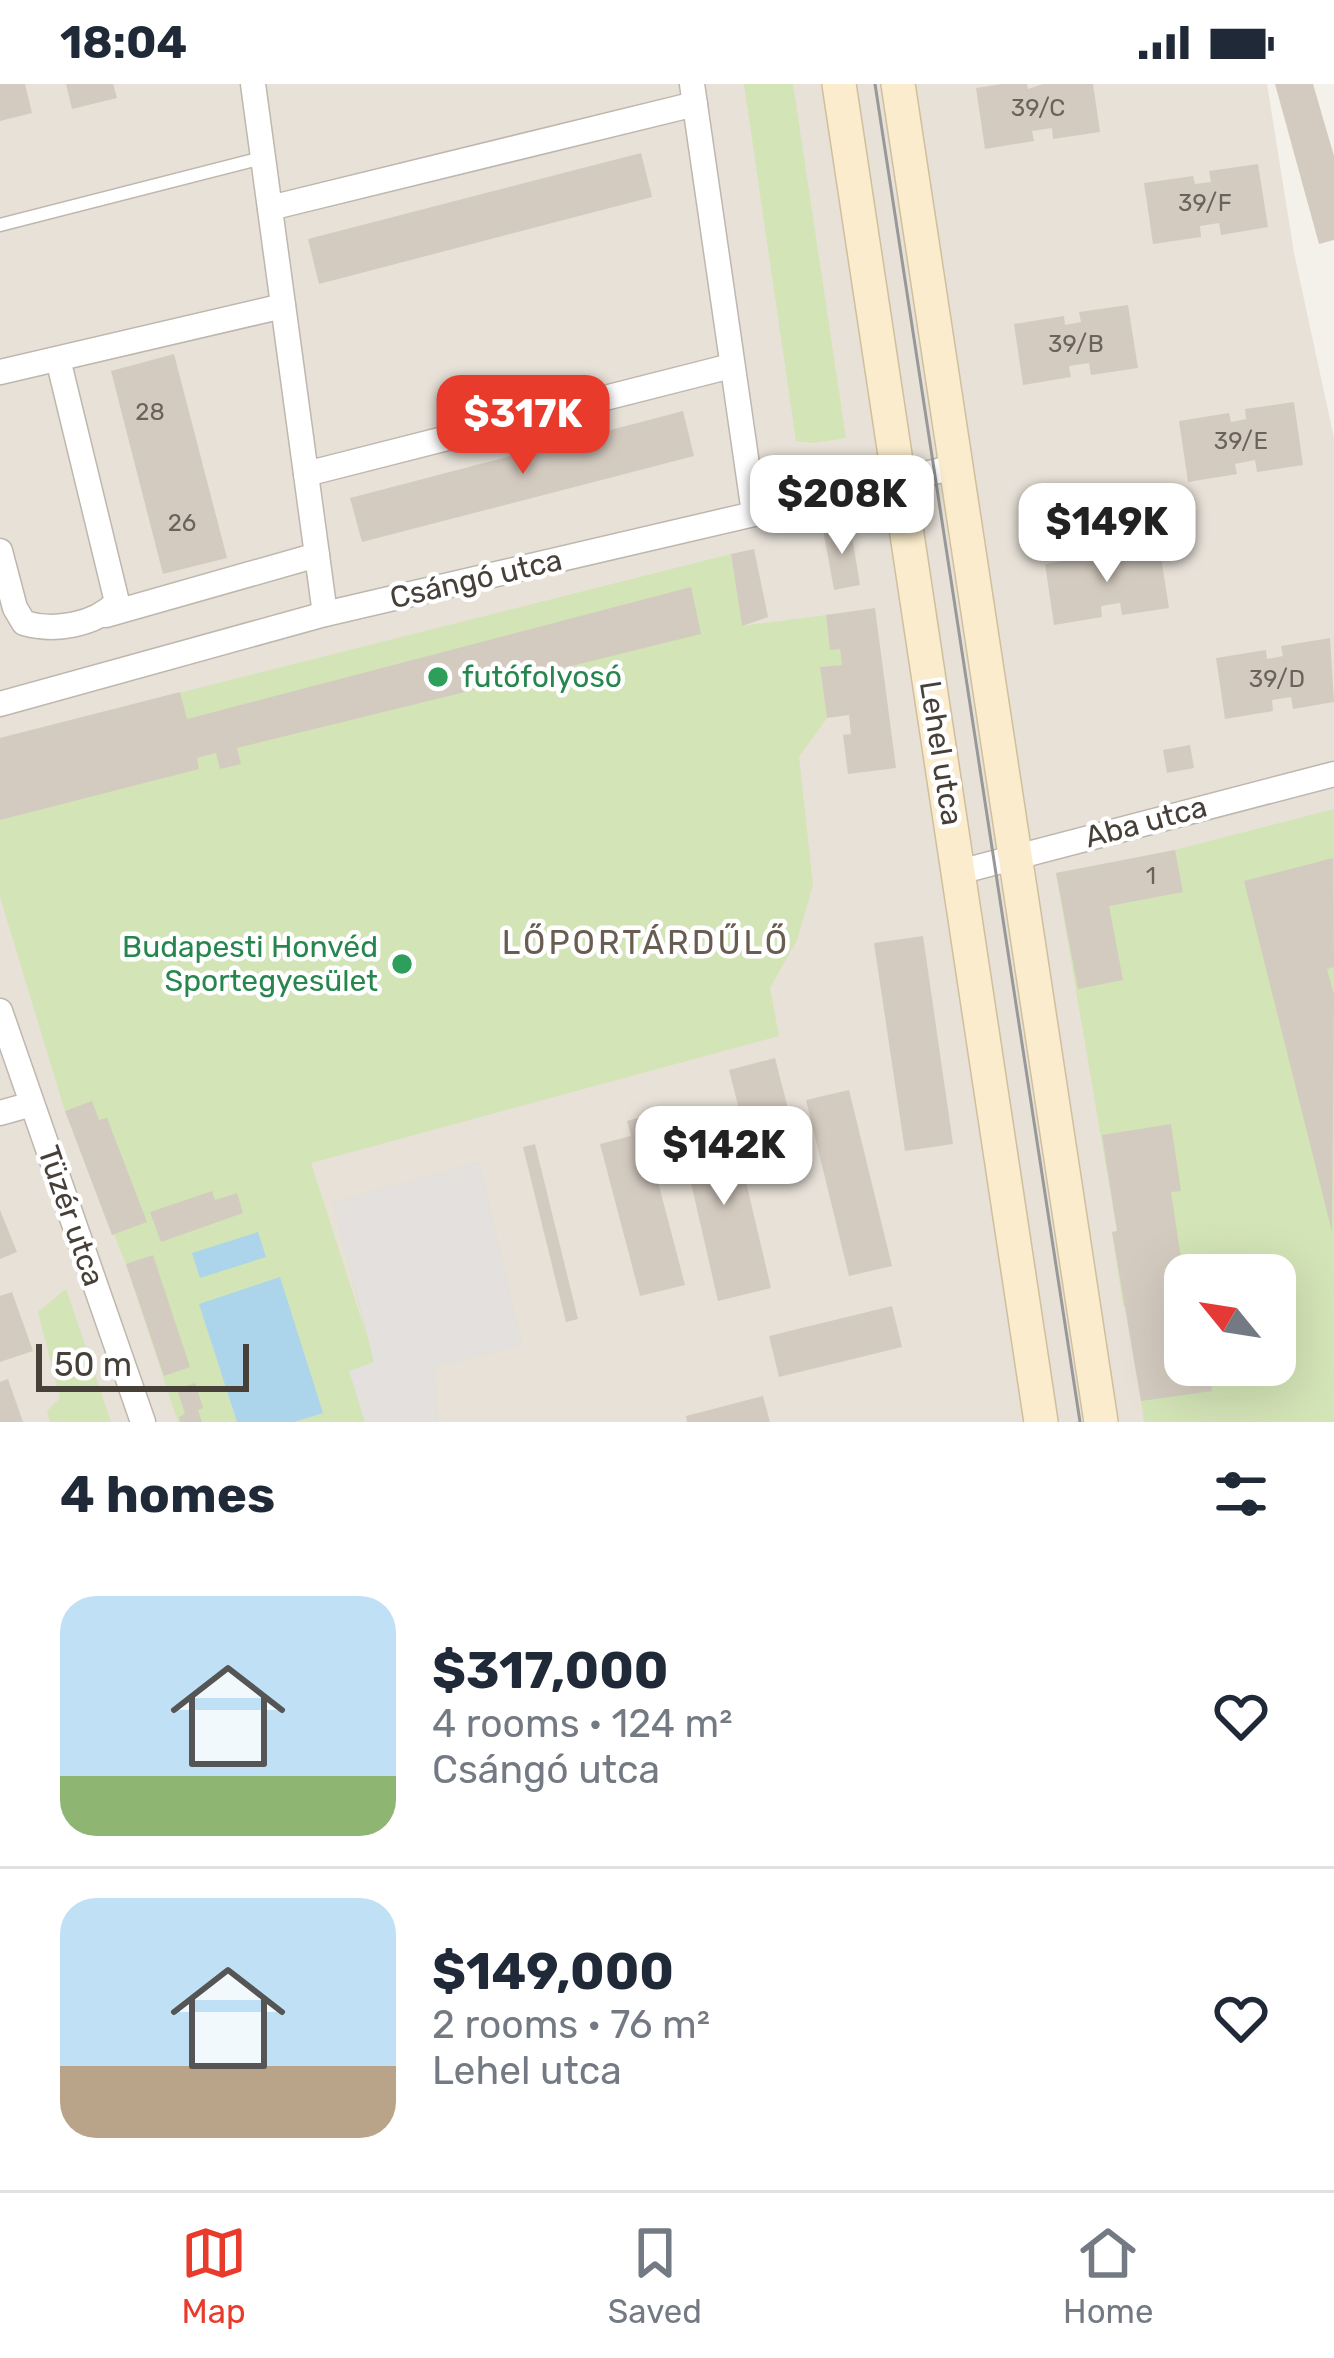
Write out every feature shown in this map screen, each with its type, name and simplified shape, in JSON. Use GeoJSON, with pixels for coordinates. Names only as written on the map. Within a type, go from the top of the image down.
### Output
{"type":"FeatureCollection","features":[{"type":"Feature","properties":{"kind":"main road","name":"Lehel utca"},"geometry":{"type":"LineString","coordinates":[[839,84],[1042,1422]]}},
{"type":"Feature","properties":{"kind":"main road","name":"Lehel utca"},"geometry":{"type":"LineString","coordinates":[[898,84],[1101,1422]]}},
{"type":"Feature","properties":{"kind":"street"},"geometry":{"type":"LineString","coordinates":[[253,84],[325,614]]}},
{"type":"Feature","properties":{"kind":"street"},"geometry":{"type":"LineString","coordinates":[[270,208],[693,94],[754,513]]}},
{"type":"Feature","properties":{"kind":"street"},"geometry":{"type":"LineString","coordinates":[[0,372],[284,306]]}},
{"type":"Feature","properties":{"kind":"street"},"geometry":{"type":"LineString","coordinates":[[58,359],[115,581],[117,602],[104,616]]}},
{"type":"Feature","properties":{"kind":"street"},"geometry":{"type":"LineString","coordinates":[[306,474],[730,366]]}},
{"type":"Feature","properties":{"kind":"street","name":"Csángó utca"},"geometry":{"type":"LineString","coordinates":[[0,704],[325,614],[955,467]]}},
{"type":"Feature","properties":{"kind":"street"},"geometry":{"type":"LineString","coordinates":[[0,551],[14,608],[24,623],[47,629],[317,555]]}},
{"type":"Feature","properties":{"kind":"street","name":"Aba utca"},"geometry":{"type":"LineString","coordinates":[[959,872],[1334,774]]}},
{"type":"Feature","properties":{"kind":"street","name":"Tüzér utca"},"geometry":{"type":"LineString","coordinates":[[0,1011],[143,1422]]}},
{"type":"Feature","properties":{"kind":"street"},"geometry":{"type":"LineString","coordinates":[[0,1113],[32,1104]]}},
{"type":"Feature","properties":{"kind":"lane"},"geometry":{"type":"LineString","coordinates":[[0,226],[263,158]]}},
{"type":"Feature","properties":{"kind":"shaded area"},"geometry":{"type":"Polygon","coordinates":[[[0,84],[1267,84],[1294,253],[1334,438],[1334,1422],[0,1422],[0,84]]]}},
{"type":"Feature","properties":{"kind":"shaded area"},"geometry":{"type":"Polygon","coordinates":[[[479,1162],[522,1345],[434,1367],[438,1422],[365,1422],[349,1371],[374,1362],[333,1202],[479,1162]]]}},
{"type":"Feature","properties":{"kind":"green space"},"geometry":{"type":"Polygon","coordinates":[[[744,84],[793,84],[846,438],[796,441],[744,84]]]}},
{"type":"Feature","properties":{"kind":"green space","name":"Budapesti Honvéd Sportegyesület"},"geometry":{"type":"Polygon","coordinates":[[[731,554],[742,626],[826,615],[830,649],[840,649],[842,665],[820,668],[827,718],[799,757],[813,885],[797,940],[770,988],[779,1036],[311,1163],[366,1334],[333,1202],[479,1162],[522,1345],[434,1367],[438,1422],[178,1422],[126,1264],[65,1111],[0,897],[0,738],[731,554]]]}},
{"type":"Feature","properties":{"kind":"green space"},"geometry":{"type":"Polygon","coordinates":[[[1334,809],[1334,1422],[1144,1422],[1056,873],[1175,850],[1334,809]]]}},
{"type":"Feature","properties":{"kind":"green space"},"geometry":{"type":"Polygon","coordinates":[[[66,1289],[111,1422],[50,1422],[47,1411],[60,1398],[38,1312],[66,1289]]]}},
{"type":"Feature","properties":{"kind":"water"},"geometry":{"type":"Polygon","coordinates":[[[258,1232],[266,1257],[200,1278],[192,1253],[258,1232]]]}},
{"type":"Feature","properties":{"kind":"water"},"geometry":{"type":"Polygon","coordinates":[[[280,1277],[323,1413],[294,1422],[237,1422],[199,1304],[280,1277]]]}},
{"type":"Feature","properties":{"kind":"building"},"geometry":{"type":"Polygon","coordinates":[[[0,84],[25,84],[32,113],[0,121],[0,84]]]}},
{"type":"Feature","properties":{"kind":"building"},"geometry":{"type":"Polygon","coordinates":[[[66,84],[113,84],[117,98],[72,109],[66,84]]]}},
{"type":"Feature","properties":{"kind":"building"},"geometry":{"type":"Polygon","coordinates":[[[1027,84],[1028,89],[1043,84],[1093,84],[1100,132],[1053,139],[1052,128],[1032,131],[1034,141],[985,149],[976,88],[1027,84]]]}},
{"type":"Feature","properties":{"kind":"building"},"geometry":{"type":"Polygon","coordinates":[[[1275,84],[1313,84],[1334,156],[1334,240],[1319,244],[1275,84]]]}},
{"type":"Feature","properties":{"kind":"building"},"geometry":{"type":"Polygon","coordinates":[[[641,153],[652,197],[319,284],[308,239],[641,153]]]}},
{"type":"Feature","properties":{"kind":"building"},"geometry":{"type":"Polygon","coordinates":[[[1258,164],[1268,227],[1221,235],[1219,223],[1200,226],[1201,237],[1153,244],[1144,183],[1193,176],[1195,184],[1211,182],[1209,171],[1258,164]]]}},
{"type":"Feature","properties":{"kind":"building"},"geometry":{"type":"Polygon","coordinates":[[[1128,305],[1138,368],[1091,375],[1089,363],[1069,366],[1071,377],[1023,385],[1014,324],[1064,316],[1065,325],[1081,322],[1079,312],[1128,305]]]}},
{"type":"Feature","properties":{"kind":"building"},"geometry":{"type":"Polygon","coordinates":[[[174,354],[227,558],[163,574],[111,371],[174,354]]]}},
{"type":"Feature","properties":{"kind":"building"},"geometry":{"type":"Polygon","coordinates":[[[1294,402],[1303,465],[1257,472],[1255,460],[1235,464],[1237,474],[1188,482],[1179,421],[1229,413],[1231,422],[1246,419],[1245,409],[1294,402]]]}},
{"type":"Feature","properties":{"kind":"building"},"geometry":{"type":"Polygon","coordinates":[[[683,411],[694,456],[362,542],[350,498],[683,411]]]}},
{"type":"Feature","properties":{"kind":"building"},"geometry":{"type":"Polygon","coordinates":[[[850,524],[860,585],[834,590],[823,529],[850,524]]]}},
{"type":"Feature","properties":{"kind":"building"},"geometry":{"type":"Polygon","coordinates":[[[1159,544],[1169,608],[1122,615],[1120,603],[1101,606],[1102,617],[1054,625],[1045,564],[1094,556],[1096,565],[1112,562],[1110,552],[1159,544]]]}},
{"type":"Feature","properties":{"kind":"building"},"geometry":{"type":"Polygon","coordinates":[[[754,549],[768,617],[742,626],[731,554],[754,549]]]}},
{"type":"Feature","properties":{"kind":"building"},"geometry":{"type":"Polygon","coordinates":[[[691,587],[701,634],[237,748],[241,764],[220,769],[216,753],[197,758],[199,769],[0,820],[0,738],[180,692],[187,719],[691,587]]]}},
{"type":"Feature","properties":{"kind":"building"},"geometry":{"type":"Polygon","coordinates":[[[875,608],[896,768],[848,774],[843,735],[851,734],[849,715],[827,718],[820,667],[842,665],[840,649],[830,650],[826,615],[875,608]]]}},
{"type":"Feature","properties":{"kind":"building"},"geometry":{"type":"Polygon","coordinates":[[[1330,638],[1334,702],[1293,709],[1291,697],[1272,700],[1273,711],[1225,719],[1216,658],[1266,650],[1267,659],[1283,656],[1281,646],[1330,638]]]}},
{"type":"Feature","properties":{"kind":"building"},"geometry":{"type":"Polygon","coordinates":[[[1190,745],[1194,768],[1167,773],[1163,750],[1190,745]]]}},
{"type":"Feature","properties":{"kind":"building"},"geometry":{"type":"Polygon","coordinates":[[[1175,850],[1183,892],[1109,906],[1123,980],[1078,989],[1056,873],[1175,850]]]}},
{"type":"Feature","properties":{"kind":"building"},"geometry":{"type":"Polygon","coordinates":[[[1333,858],[1334,967],[1327,969],[1334,995],[1332,1232],[1244,881],[1333,858]]]}},
{"type":"Feature","properties":{"kind":"building"},"geometry":{"type":"Polygon","coordinates":[[[923,936],[953,1144],[905,1151],[874,943],[923,936]]]}},
{"type":"Feature","properties":{"kind":"building"},"geometry":{"type":"Polygon","coordinates":[[[775,1058],[794,1132],[748,1144],[729,1070],[775,1058]]]}},
{"type":"Feature","properties":{"kind":"building"},"geometry":{"type":"Polygon","coordinates":[[[849,1090],[892,1266],[849,1276],[806,1100],[849,1090]]]}},
{"type":"Feature","properties":{"kind":"building"},"geometry":{"type":"Polygon","coordinates":[[[92,1101],[99,1120],[107,1118],[147,1222],[112,1235],[65,1111],[92,1101]]]}},
{"type":"Feature","properties":{"kind":"building"},"geometry":{"type":"Polygon","coordinates":[[[730,1114],[771,1288],[718,1301],[678,1126],[730,1114]]]}},
{"type":"Feature","properties":{"kind":"building"},"geometry":{"type":"Polygon","coordinates":[[[641,1117],[685,1285],[640,1296],[600,1144],[631,1136],[627,1121],[641,1117]]]}},
{"type":"Feature","properties":{"kind":"building"},"geometry":{"type":"Polygon","coordinates":[[[1171,1124],[1181,1191],[1171,1192],[1180,1254],[1164,1254],[1164,1386],[1211,1386],[1212,1391],[1141,1401],[1112,1232],[1117,1231],[1102,1135],[1171,1124]]]}},
{"type":"Feature","properties":{"kind":"building"},"geometry":{"type":"Polygon","coordinates":[[[535,1144],[578,1319],[566,1322],[523,1147],[535,1144]]]}},
{"type":"Feature","properties":{"kind":"building"},"geometry":{"type":"Polygon","coordinates":[[[212,1191],[215,1200],[237,1193],[243,1213],[161,1242],[150,1212],[212,1191]]]}},
{"type":"Feature","properties":{"kind":"building"},"geometry":{"type":"Polygon","coordinates":[[[0,1210],[17,1252],[0,1259],[0,1210]]]}},
{"type":"Feature","properties":{"kind":"building"},"geometry":{"type":"Polygon","coordinates":[[[153,1255],[190,1367],[164,1376],[126,1264],[153,1255]]]}},
{"type":"Feature","properties":{"kind":"building"},"geometry":{"type":"Polygon","coordinates":[[[12,1292],[33,1351],[0,1362],[0,1296],[12,1292]]]}},
{"type":"Feature","properties":{"kind":"building"},"geometry":{"type":"Polygon","coordinates":[[[892,1306],[902,1347],[779,1377],[769,1336],[892,1306]]]}},
{"type":"Feature","properties":{"kind":"building"},"geometry":{"type":"Polygon","coordinates":[[[8,1379],[23,1422],[0,1422],[0,1382],[8,1379]]]}},
{"type":"Feature","properties":{"kind":"building"},"geometry":{"type":"Polygon","coordinates":[[[195,1383],[202,1422],[180,1422],[185,1414],[177,1389],[195,1383]]]}},
{"type":"Feature","properties":{"kind":"building"},"geometry":{"type":"Polygon","coordinates":[[[763,1396],[770,1422],[687,1422],[686,1416],[763,1396]]]}},
{"type":"Feature","properties":{"kind":"tram line"},"geometry":{"type":"LineString","coordinates":[[875,84],[1080,1422]]}},
{"type":"Feature","properties":{"kind":"place","name":"futófolyosó"},"geometry":{"type":"Point","coordinates":[438,677]}},
{"type":"Feature","properties":{"kind":"place","name":"Budapesti Honvéd Sportegyesület"},"geometry":{"type":"Point","coordinates":[402,964]}},
{"type":"Feature","properties":{"kind":"district","name":"LŐPORTÁRDŰLŐ"},"geometry":{"type":"Point","coordinates":[646,942]}}]}
